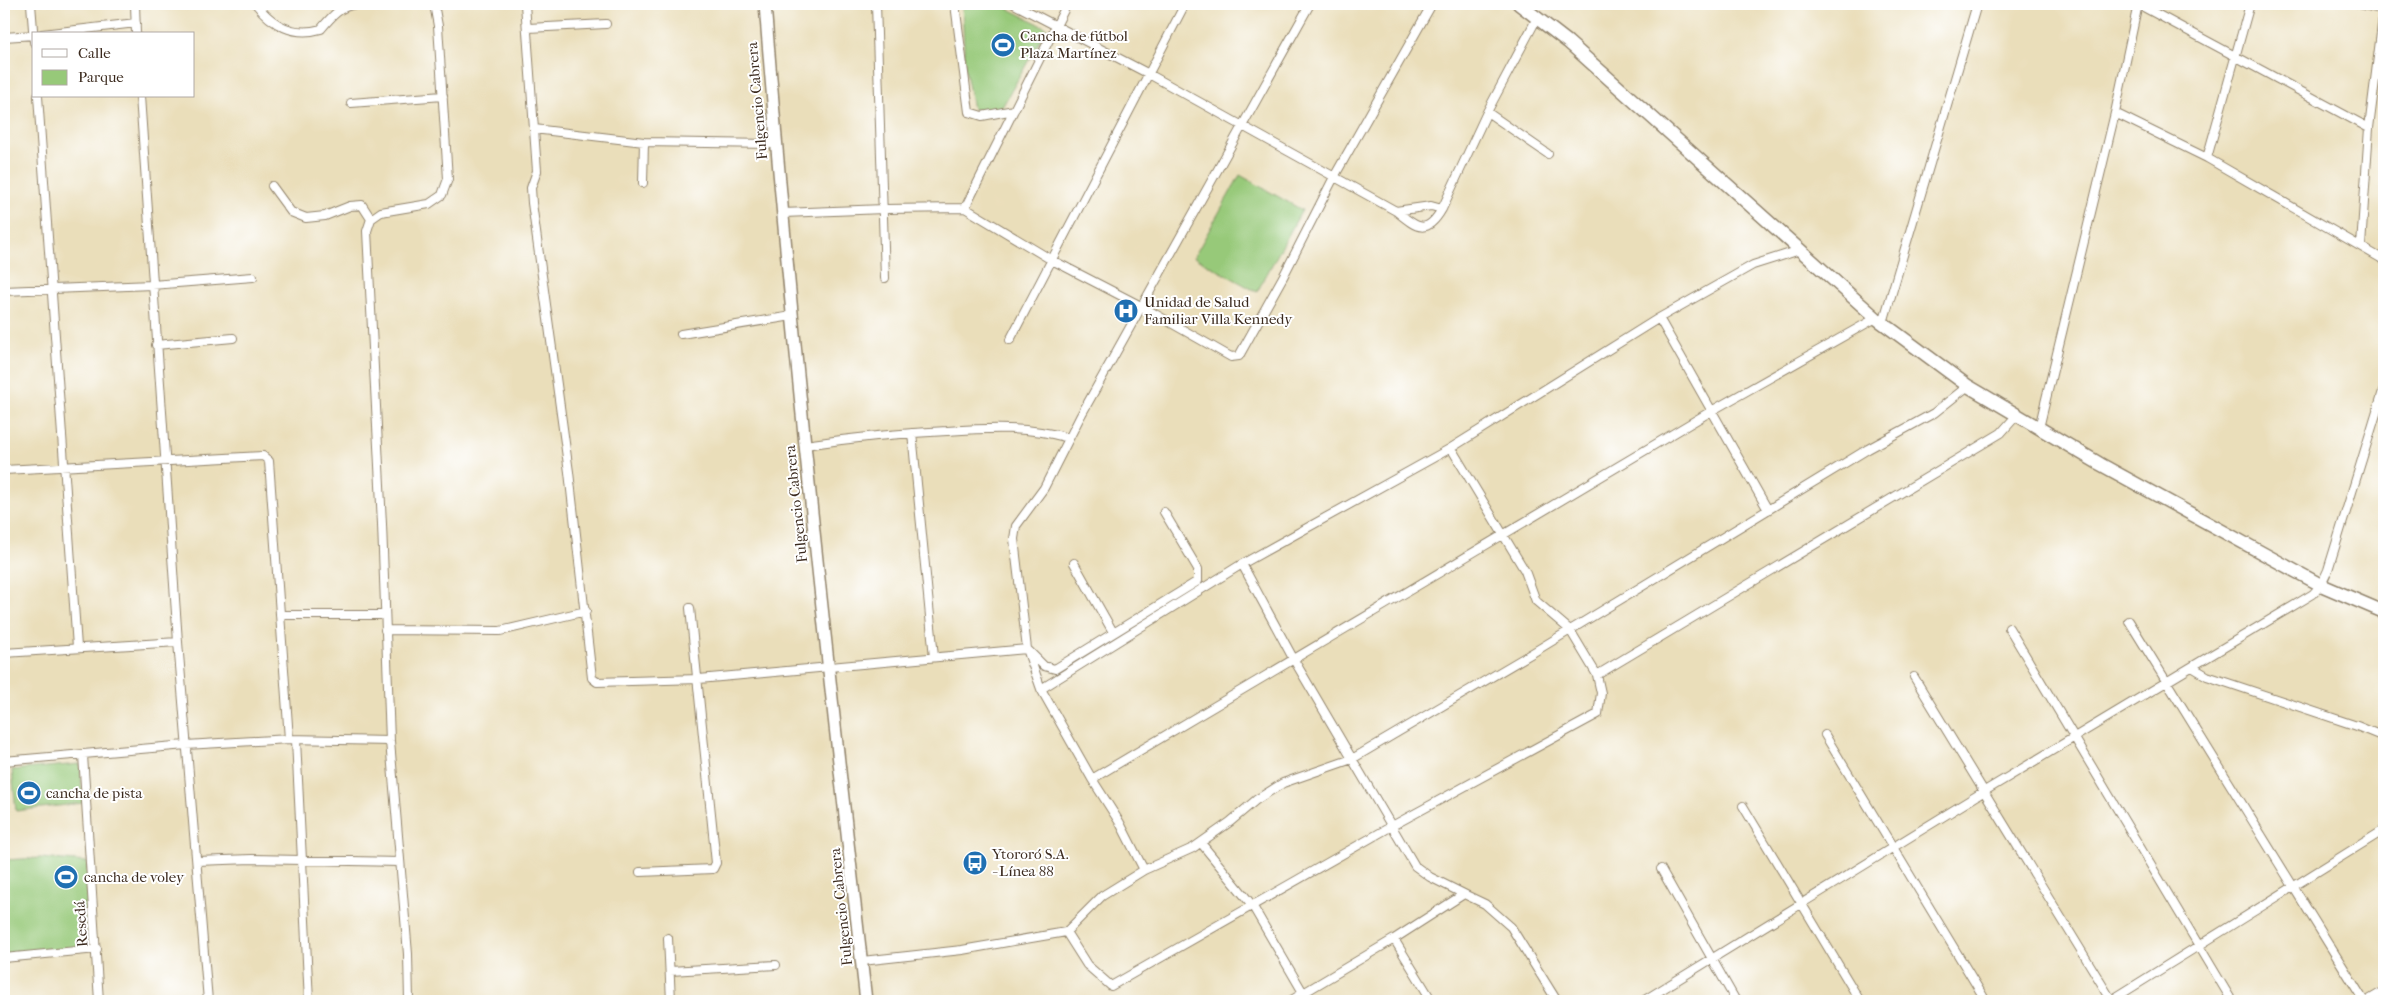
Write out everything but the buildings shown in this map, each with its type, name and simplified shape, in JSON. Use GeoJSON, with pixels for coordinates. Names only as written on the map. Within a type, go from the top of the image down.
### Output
{"type":"FeatureCollection","features":[{"type":"Feature","properties":{"kind":"main road","name":"Fulgencio Cabrera"},"geometry":{"type":"LineString","coordinates":[[765,4],[776,144],[805,445],[866,1001]]}},
{"type":"Feature","properties":{"kind":"main road"},"geometry":{"type":"LineString","coordinates":[[1519,4],[1568,42],[1880,321],[1968,386],[2100,464],[2321,585],[2384,612]]}},
{"type":"Feature","properties":{"kind":"street"},"geometry":{"type":"LineString","coordinates":[[31,4],[34,32]]}},
{"type":"Feature","properties":{"kind":"street"},"geometry":{"type":"LineString","coordinates":[[134,4],[136,32]]}},
{"type":"Feature","properties":{"kind":"street"},"geometry":{"type":"LineString","coordinates":[[256,4],[274,23],[295,32],[312,32],[321,29],[333,14],[347,5],[356,4]]}},
{"type":"Feature","properties":{"kind":"street"},"geometry":{"type":"LineString","coordinates":[[409,1001],[408,954],[390,741],[368,231],[372,219],[380,212],[429,204],[442,195],[448,179],[443,96],[434,4]]}},
{"type":"Feature","properties":{"kind":"street"},"geometry":{"type":"LineString","coordinates":[[525,4],[537,170],[531,188],[532,203],[569,472],[594,680],[597,682],[699,679],[1027,649],[1044,666],[1055,669],[1199,579],[1194,561],[1164,512]]}},
{"type":"Feature","properties":{"kind":"street"},"geometry":{"type":"LineString","coordinates":[[876,4],[885,278]]}},
{"type":"Feature","properties":{"kind":"street"},"geometry":{"type":"LineString","coordinates":[[955,4],[969,112],[982,116],[1014,110]]}},
{"type":"Feature","properties":{"kind":"street"},"geometry":{"type":"LineString","coordinates":[[1014,4],[1056,24],[1147,73],[1396,210],[1414,226],[1422,227],[1436,220],[1487,112],[1537,18]]}},
{"type":"Feature","properties":{"kind":"street"},"geometry":{"type":"LineString","coordinates":[[965,208],[1067,4]]}},
{"type":"Feature","properties":{"kind":"street"},"geometry":{"type":"LineString","coordinates":[[1010,340],[1050,259],[1184,4]]}},
{"type":"Feature","properties":{"kind":"street"},"geometry":{"type":"LineString","coordinates":[[1144,870],[1120,822],[1092,779],[1041,689],[1027,649],[1014,539],[1015,533],[1020,520],[1044,488],[1141,306],[1310,4]]}},
{"type":"Feature","properties":{"kind":"street"},"geometry":{"type":"LineString","coordinates":[[783,213],[965,208],[1050,259],[1141,306],[1231,357],[1239,356],[1284,275],[1334,177],[1432,4]]}},
{"type":"Feature","properties":{"kind":"street"},"geometry":{"type":"LineString","coordinates":[[1092,779],[1713,410],[1880,321],[1977,4]]}},
{"type":"Feature","properties":{"kind":"street"},"geometry":{"type":"LineString","coordinates":[[2039,428],[2115,113],[2138,4],[2369,128]]}},
{"type":"Feature","properties":{"kind":"street"},"geometry":{"type":"LineString","coordinates":[[2206,158],[2250,4]]}},
{"type":"Feature","properties":{"kind":"street"},"geometry":{"type":"LineString","coordinates":[[2359,4],[2384,10],[2369,128],[2361,246]]}},
{"type":"Feature","properties":{"kind":"street"},"geometry":{"type":"LineString","coordinates":[[59,32],[136,23]]}},
{"type":"Feature","properties":{"kind":"street"},"geometry":{"type":"LineString","coordinates":[[528,28],[606,24]]}},
{"type":"Feature","properties":{"kind":"street"},"geometry":{"type":"LineString","coordinates":[[4,37],[32,35]]}},
{"type":"Feature","properties":{"kind":"street"},"geometry":{"type":"LineString","coordinates":[[352,103],[443,96]]}},
{"type":"Feature","properties":{"kind":"street"},"geometry":{"type":"LineString","coordinates":[[38,98],[76,647]]}},
{"type":"Feature","properties":{"kind":"street"},"geometry":{"type":"LineString","coordinates":[[140,98],[178,642],[208,1001]]}},
{"type":"Feature","properties":{"kind":"street"},"geometry":{"type":"LineString","coordinates":[[1487,112],[1548,154]]}},
{"type":"Feature","properties":{"kind":"street"},"geometry":{"type":"LineString","coordinates":[[2115,113],[2206,158],[2384,260]]}},
{"type":"Feature","properties":{"kind":"street"},"geometry":{"type":"LineString","coordinates":[[534,129],[644,142],[776,144]]}},
{"type":"Feature","properties":{"kind":"street"},"geometry":{"type":"LineString","coordinates":[[643,183],[644,142]]}},
{"type":"Feature","properties":{"kind":"street"},"geometry":{"type":"LineString","coordinates":[[272,186],[291,212],[306,218],[325,216],[350,206],[362,205],[372,219]]}},
{"type":"Feature","properties":{"kind":"street"},"geometry":{"type":"LineString","coordinates":[[1396,210],[1430,206],[1442,209]]}},
{"type":"Feature","properties":{"kind":"street"},"geometry":{"type":"LineString","coordinates":[[1041,689],[1242,564],[1451,448],[1659,318],[1753,265],[1800,250]]}},
{"type":"Feature","properties":{"kind":"street"},"geometry":{"type":"LineString","coordinates":[[4,291],[152,285],[253,277]]}},
{"type":"Feature","properties":{"kind":"street"},"geometry":{"type":"LineString","coordinates":[[681,334],[792,316]]}},
{"type":"Feature","properties":{"kind":"street"},"geometry":{"type":"LineString","coordinates":[[1659,318],[1713,410],[1768,510]]}},
{"type":"Feature","properties":{"kind":"street"},"geometry":{"type":"LineString","coordinates":[[156,345],[233,338]]}},
{"type":"Feature","properties":{"kind":"street"},"geometry":{"type":"LineString","coordinates":[[862,961],[962,950],[1066,932],[1102,896],[1144,870],[1202,842],[1256,800],[1283,783],[1352,759],[1570,630],[1868,449],[1934,413],[1968,386]]}},
{"type":"Feature","properties":{"kind":"street"},"geometry":{"type":"LineString","coordinates":[[1643,1001],[1983,792],[2077,738],[2314,594],[2321,585],[2340,534],[2384,388]]}},
{"type":"Feature","properties":{"kind":"street"},"geometry":{"type":"LineString","coordinates":[[1597,675],[2001,433],[2018,415]]}},
{"type":"Feature","properties":{"kind":"street"},"geometry":{"type":"LineString","coordinates":[[805,445],[912,433],[1002,428],[1048,432],[1069,438]]}},
{"type":"Feature","properties":{"kind":"street"},"geometry":{"type":"LineString","coordinates":[[912,433],[934,657]]}},
{"type":"Feature","properties":{"kind":"street"},"geometry":{"type":"LineString","coordinates":[[1066,932],[1086,966],[1111,986],[1392,826],[1598,714],[1601,693],[1597,675],[1570,630],[1536,601],[1525,571],[1451,448]]}},
{"type":"Feature","properties":{"kind":"street"},"geometry":{"type":"LineString","coordinates":[[4,470],[262,456],[270,461],[302,860],[309,1001]]}},
{"type":"Feature","properties":{"kind":"street"},"geometry":{"type":"LineString","coordinates":[[1074,563],[1113,632]]}},
{"type":"Feature","properties":{"kind":"street"},"geometry":{"type":"LineString","coordinates":[[1242,564],[1294,660],[1416,866],[1430,877],[1485,904],[1511,927],[1557,1001]]}},
{"type":"Feature","properties":{"kind":"street"},"geometry":{"type":"LineString","coordinates":[[640,872],[713,869],[715,866],[699,679],[690,608]]}},
{"type":"Feature","properties":{"kind":"street"},"geometry":{"type":"LineString","coordinates":[[385,630],[500,630],[586,611]]}},
{"type":"Feature","properties":{"kind":"street"},"geometry":{"type":"LineString","coordinates":[[281,615],[384,615]]}},
{"type":"Feature","properties":{"kind":"street"},"geometry":{"type":"LineString","coordinates":[[2129,621],[2365,1001],[2384,991]]}},
{"type":"Feature","properties":{"kind":"street"},"geometry":{"type":"LineString","coordinates":[[2009,628],[2077,738],[2232,1001]]}},
{"type":"Feature","properties":{"kind":"street"},"geometry":{"type":"LineString","coordinates":[[4,652],[178,642]]}},
{"type":"Feature","properties":{"kind":"street"},"geometry":{"type":"LineString","coordinates":[[2192,667],[2215,679],[2357,726],[2384,737]]}},
{"type":"Feature","properties":{"kind":"street"},"geometry":{"type":"LineString","coordinates":[[1914,677],[2111,1001],[2384,831]]}},
{"type":"Feature","properties":{"kind":"street"},"geometry":{"type":"LineString","coordinates":[[1825,735],[1986,1001]]}},
{"type":"Feature","properties":{"kind":"street"},"geometry":{"type":"LineString","coordinates":[[4,761],[186,745],[293,740],[390,741]]}},
{"type":"Feature","properties":{"kind":"street","name":"Resedá"},"geometry":{"type":"LineString","coordinates":[[83,755],[99,1001]]}},
{"type":"Feature","properties":{"kind":"street"},"geometry":{"type":"LineString","coordinates":[[1743,806],[1860,1001]]}},
{"type":"Feature","properties":{"kind":"street"},"geometry":{"type":"LineString","coordinates":[[1202,842],[1252,905],[1308,1001]]}},
{"type":"Feature","properties":{"kind":"street"},"geometry":{"type":"LineString","coordinates":[[197,861],[252,859],[400,862]]}},
{"type":"Feature","properties":{"kind":"street"},"geometry":{"type":"LineString","coordinates":[[1660,869],[1736,1001]]}},
{"type":"Feature","properties":{"kind":"street"},"geometry":{"type":"LineString","coordinates":[[1290,1001],[1394,939],[1464,894]]}},
{"type":"Feature","properties":{"kind":"street"},"geometry":{"type":"LineString","coordinates":[[668,938],[671,1001]]}},
{"type":"Feature","properties":{"kind":"street"},"geometry":{"type":"LineString","coordinates":[[1394,939],[1432,1001]]}},
{"type":"Feature","properties":{"kind":"street"},"geometry":{"type":"LineString","coordinates":[[4,958],[97,950]]}},
{"type":"Feature","properties":{"kind":"street"},"geometry":{"type":"LineString","coordinates":[[670,971],[776,965]]}},
{"type":"Feature","properties":{"kind":"green space"},"geometry":{"type":"Polygon","coordinates":[[[962,4],[999,4],[1047,28],[1001,109],[988,111],[973,109],[965,68],[962,4]]]}},
{"type":"Feature","properties":{"kind":"green space"},"geometry":{"type":"Polygon","coordinates":[[[1240,175],[1302,210],[1257,292],[1194,257],[1240,175]]]}},
{"type":"Feature","properties":{"kind":"green space"},"geometry":{"type":"Polygon","coordinates":[[[80,764],[83,803],[16,811],[12,770],[80,764]]]}},
{"type":"Feature","properties":{"kind":"green space"},"geometry":{"type":"Polygon","coordinates":[[[40,858],[87,862],[90,948],[4,954],[4,860],[40,858]]]}},
{"type":"Feature","properties":{"kind":"place","name":"Cancha de fútbol Plaza Martínez"},"geometry":{"type":"Point","coordinates":[1003,45]}},
{"type":"Feature","properties":{"kind":"place","name":"Unidad de Salud Familiar Villa Kennedy"},"geometry":{"type":"Point","coordinates":[1126,311]}},
{"type":"Feature","properties":{"kind":"place","name":"cancha de pista"},"geometry":{"type":"Point","coordinates":[29,793]}},
{"type":"Feature","properties":{"kind":"place","name":"Ytororó S.A. - Línea 88"},"geometry":{"type":"Point","coordinates":[975,863]}},
{"type":"Feature","properties":{"kind":"place","name":"cancha de voley"},"geometry":{"type":"Point","coordinates":[66,877]}}]}
